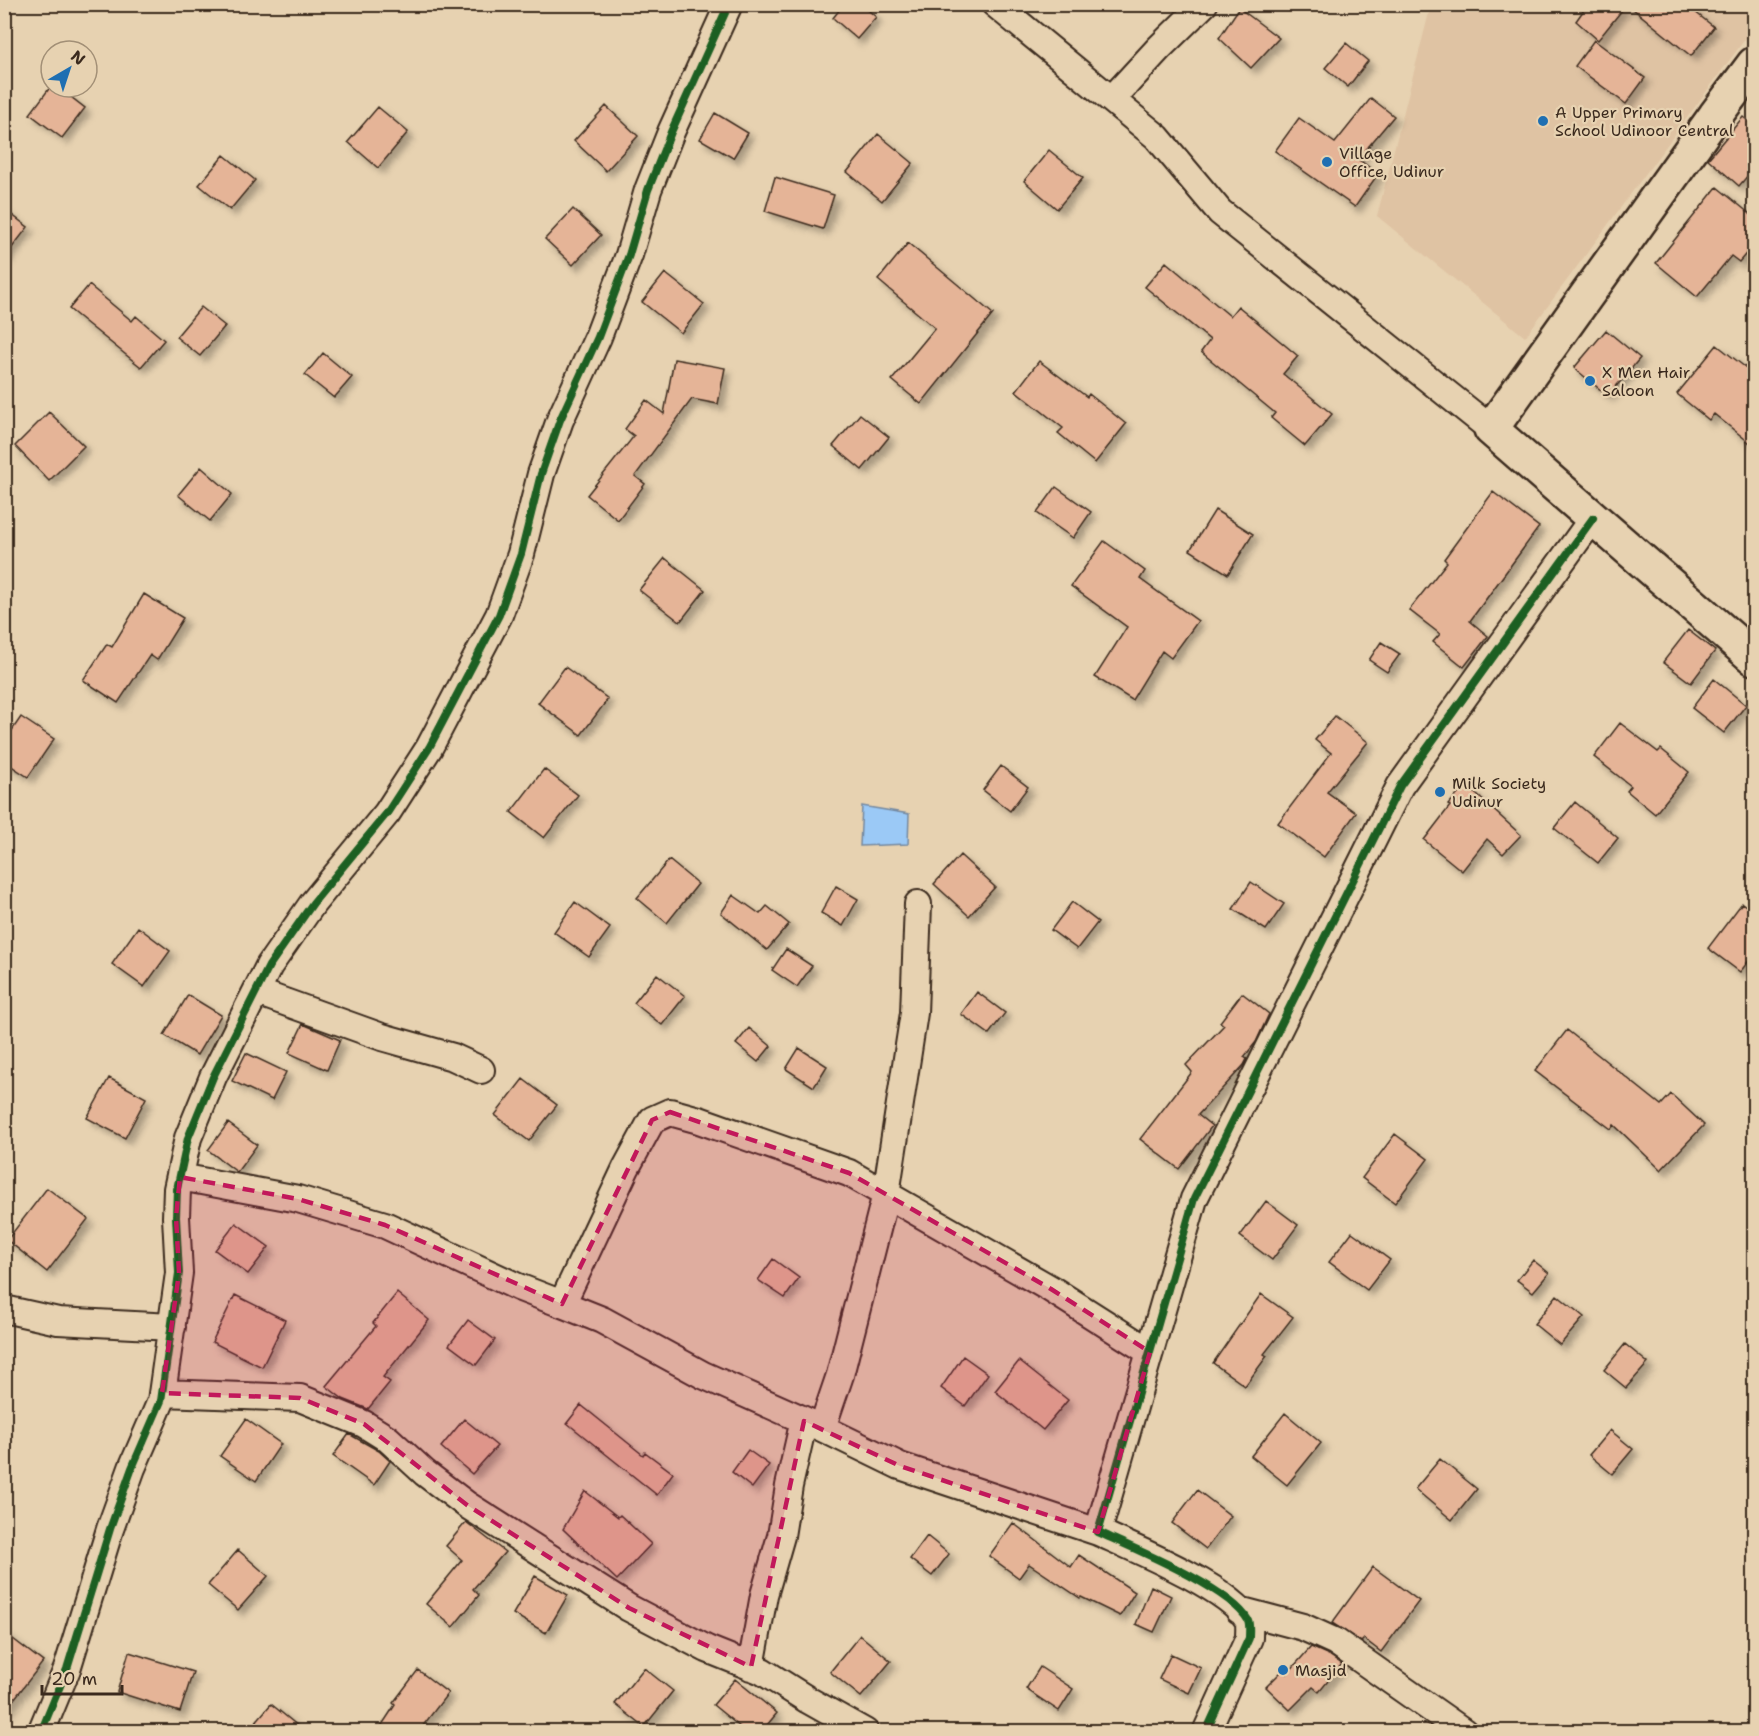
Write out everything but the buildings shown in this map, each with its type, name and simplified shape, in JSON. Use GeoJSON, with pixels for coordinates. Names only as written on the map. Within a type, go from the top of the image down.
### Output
{"type":"FeatureCollection","features":[{"type":"Feature","properties":{"kind":"main road"},"geometry":{"type":"LineString","coordinates":[[1755,64],[1715,116],[1491,429],[1755,658]]}},
{"type":"Feature","properties":{"kind":"street"},"geometry":{"type":"LineString","coordinates":[[41,1731],[67,1669],[110,1529],[132,1468],[161,1401],[179,1273],[176,1217],[180,1177],[188,1138],[213,1077],[269,966],[313,903],[387,813],[429,748],[499,615],[520,554],[541,474],[560,420],[598,337],[629,255],[652,181],[729,4]]}},
{"type":"Feature","properties":{"kind":"street"},"geometry":{"type":"LineString","coordinates":[[995,4],[1156,137],[1220,212],[1491,429]]}},
{"type":"Feature","properties":{"kind":"street"},"geometry":{"type":"LineString","coordinates":[[1112,99],[1204,4]]}},
{"type":"Feature","properties":{"kind":"street"},"geometry":{"type":"LineString","coordinates":[[1098,1532],[1194,1199],[1400,786],[1593,518]]}},
{"type":"Feature","properties":{"kind":"street"},"geometry":{"type":"LineString","coordinates":[[751,1667],[764,1595],[781,1536],[789,1486],[813,1424],[840,1375],[886,1194],[914,1013],[918,904]]}},
{"type":"Feature","properties":{"kind":"street"},"geometry":{"type":"LineString","coordinates":[[257,992],[382,1037],[453,1057],[482,1070]]}},
{"type":"Feature","properties":{"kind":"street"},"geometry":{"type":"LineString","coordinates":[[562,1304],[626,1168],[652,1120],[670,1112],[849,1173],[1051,1289],[1150,1352]]}},
{"type":"Feature","properties":{"kind":"street"},"geometry":{"type":"LineString","coordinates":[[180,1177],[298,1199],[385,1225],[518,1287],[602,1320],[703,1375],[900,1466],[1098,1532],[1147,1554],[1219,1592],[1249,1622],[1249,1638],[1206,1731]]}},
{"type":"Feature","properties":{"kind":"street"},"geometry":{"type":"LineString","coordinates":[[4,1309],[58,1321],[172,1328]]}},
{"type":"Feature","properties":{"kind":"street"},"geometry":{"type":"LineString","coordinates":[[162,1394],[300,1398],[364,1424],[388,1438],[425,1473],[467,1505],[629,1608],[707,1649],[751,1667],[866,1731]]}},
{"type":"Feature","properties":{"kind":"street"},"geometry":{"type":"LineString","coordinates":[[1239,1610],[1303,1627],[1336,1642],[1464,1731]]}},
{"type":"Feature","properties":{"kind":"highlighted area"},"geometry":{"type":"Polygon","coordinates":[[[670,1112],[849,1173],[1051,1289],[1150,1352],[1098,1532],[900,1466],[804,1421],[751,1667],[629,1608],[467,1505],[364,1424],[300,1398],[162,1393],[179,1273],[176,1217],[180,1177],[298,1199],[385,1225],[562,1304],[652,1120],[670,1112]]]}},
{"type":"Feature","properties":{"kind":"shaded area","name":"A Upper Primary School Udinoor Central"},"geometry":{"type":"Polygon","coordinates":[[[1431,5],[1754,5],[1754,27],[1525,337],[1377,216],[1431,5]]]}},
{"type":"Feature","properties":{"kind":"water"},"geometry":{"type":"Polygon","coordinates":[[[862,806],[909,814],[908,844],[860,846],[862,806]]]}},
{"type":"Feature","properties":{"kind":"cycle path"},"geometry":{"type":"LineString","coordinates":[[41,1732],[67,1669],[110,1529],[132,1468],[161,1401],[179,1273],[177,1189],[188,1138],[213,1077],[269,966],[313,903],[387,813],[429,748],[499,615],[521,554],[541,474],[560,420],[598,337],[629,255],[648,190],[671,132],[729,4]]}},
{"type":"Feature","properties":{"kind":"cycle path"},"geometry":{"type":"LineString","coordinates":[[1206,1732],[1249,1638],[1248,1620],[1238,1608],[1202,1582],[1098,1532],[1194,1199],[1400,786],[1593,518]]}},
{"type":"Feature","properties":{"kind":"place","name":"A Upper Primary School Udinoor Central"},"geometry":{"type":"Point","coordinates":[1543,121]}},
{"type":"Feature","properties":{"kind":"place","name":"Village Office, Udinur"},"geometry":{"type":"Point","coordinates":[1327,162]}},
{"type":"Feature","properties":{"kind":"place","name":"X Men Hair Saloon"},"geometry":{"type":"Point","coordinates":[1590,381]}},
{"type":"Feature","properties":{"kind":"place","name":"Milk Society Udinur"},"geometry":{"type":"Point","coordinates":[1440,792]}},
{"type":"Feature","properties":{"kind":"place","name":"Masjid"},"geometry":{"type":"Point","coordinates":[1283,1670]}}]}
